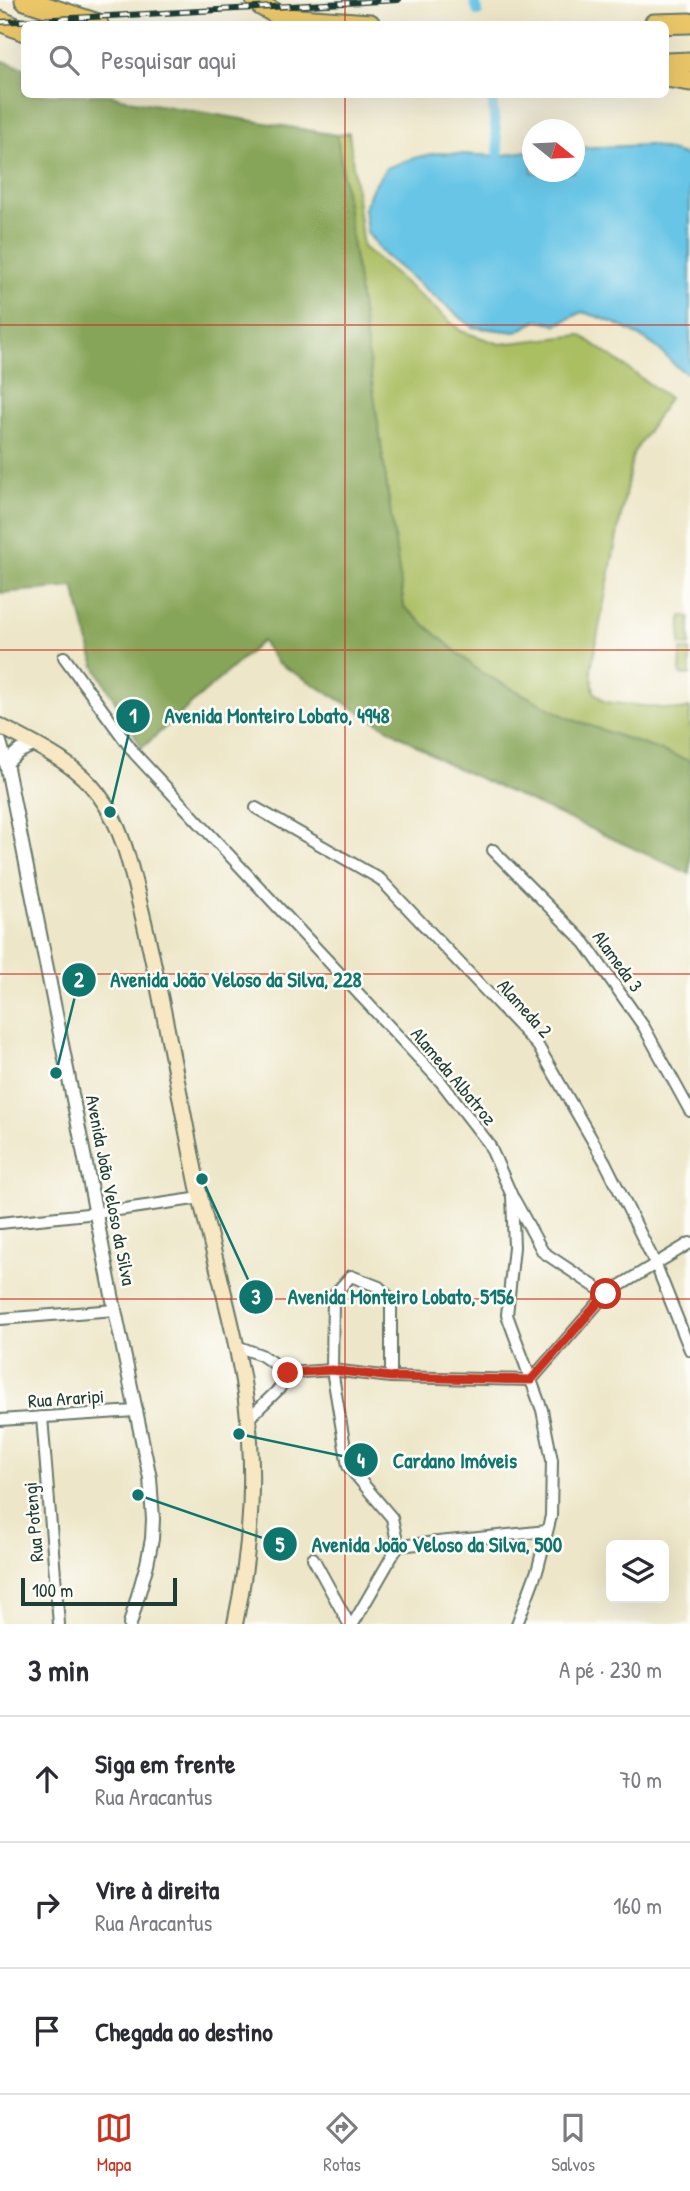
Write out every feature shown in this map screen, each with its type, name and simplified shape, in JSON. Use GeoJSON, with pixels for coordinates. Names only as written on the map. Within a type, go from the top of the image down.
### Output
{"type":"FeatureCollection","features":[{"type":"Feature","properties":{"kind":"highway"},"geometry":{"type":"LineString","coordinates":[[25,0],[89,21]]}},
{"type":"Feature","properties":{"kind":"highway"},"geometry":{"type":"LineString","coordinates":[[256,0],[284,18],[327,21]]}},
{"type":"Feature","properties":{"kind":"highway"},"geometry":{"type":"LineString","coordinates":[[0,21],[21,30]]}},
{"type":"Feature","properties":{"kind":"highway"},"geometry":{"type":"LineString","coordinates":[[669,24],[690,23]]}},
{"type":"Feature","properties":{"kind":"highway"},"geometry":{"type":"LineString","coordinates":[[669,63],[690,62]]}},
{"type":"Feature","properties":{"kind":"highway"},"geometry":{"type":"LineString","coordinates":[[669,78],[690,81]]}},
{"type":"Feature","properties":{"kind":"main road"},"geometry":{"type":"LineString","coordinates":[[0,726],[35,744],[85,778],[110,813],[122,842],[155,967],[248,1419],[251,1512],[244,1578],[235,1624]]}},
{"type":"Feature","properties":{"kind":"street","name":"Alameda Albatroz"},"geometry":{"type":"LineString","coordinates":[[64,657],[135,754],[441,1082],[489,1144],[512,1196],[514,1247],[507,1315],[542,1410],[552,1460],[551,1516],[538,1568],[517,1624]]}},
{"type":"Feature","properties":{"kind":"street","name":"Avenida João Veloso da Silva"},"geometry":{"type":"LineString","coordinates":[[0,742],[150,1478],[153,1519],[147,1564],[130,1624]]}},
{"type":"Feature","properties":{"kind":"street"},"geometry":{"type":"LineString","coordinates":[[6,764],[19,751],[35,744]]}},
{"type":"Feature","properties":{"kind":"street","name":"Alameda 2"},"geometry":{"type":"LineString","coordinates":[[256,808],[380,879],[538,1045],[605,1162],[656,1265],[690,1350]]}},
{"type":"Feature","properties":{"kind":"street","name":"Alameda 3"},"geometry":{"type":"LineString","coordinates":[[493,850],[585,943],[644,1027],[690,1111]]}},
{"type":"Feature","properties":{"kind":"street"},"geometry":{"type":"LineString","coordinates":[[512,1196],[543,1252],[606,1294]]}},
{"type":"Feature","properties":{"kind":"street"},"geometry":{"type":"LineString","coordinates":[[0,1222],[97,1213],[201,1198]]}},
{"type":"Feature","properties":{"kind":"street"},"geometry":{"type":"LineString","coordinates":[[234,1345],[261,1355],[288,1373],[332,1370],[391,1377],[531,1380],[606,1294],[690,1243]]}},
{"type":"Feature","properties":{"kind":"street"},"geometry":{"type":"LineString","coordinates":[[313,1558],[351,1624],[398,1546],[392,1518],[348,1466],[332,1370],[333,1296],[351,1276],[379,1287],[391,1299],[391,1377]]}},
{"type":"Feature","properties":{"kind":"street"},"geometry":{"type":"LineString","coordinates":[[0,1319],[114,1310]]}},
{"type":"Feature","properties":{"kind":"street"},"geometry":{"type":"LineString","coordinates":[[248,1419],[279,1390],[288,1373]]}},
{"type":"Feature","properties":{"kind":"street","name":"Rua Araripi"},"geometry":{"type":"LineString","coordinates":[[0,1420],[135,1411]]}},
{"type":"Feature","properties":{"kind":"street","name":"Rua Potengi"},"geometry":{"type":"LineString","coordinates":[[42,1417],[59,1624]]}},
{"type":"Feature","properties":{"kind":"street"},"geometry":{"type":"LineString","coordinates":[[398,1546],[547,1531]]}},
{"type":"Feature","properties":{"kind":"green space"},"geometry":{"type":"Polygon","coordinates":[[[0,60],[21,67],[21,98],[122,98],[337,135],[404,607],[480,672],[568,718],[690,761],[690,874],[448,764],[276,662],[262,641],[142,748],[95,666],[74,587],[0,593],[0,60]]]}},
{"type":"Feature","properties":{"kind":"green space"},"geometry":{"type":"Polygon","coordinates":[[[349,133],[363,247],[461,331],[500,344],[581,335],[669,398],[633,454],[591,669],[594,692],[605,702],[680,710],[690,708],[690,761],[568,718],[480,672],[404,607],[337,135],[349,133]]]}},
{"type":"Feature","properties":{"kind":"green space"},"geometry":{"type":"Polygon","coordinates":[[[681,616],[690,617],[690,646],[680,645],[681,616]]]}},
{"type":"Feature","properties":{"kind":"green space"},"geometry":{"type":"Polygon","coordinates":[[[681,650],[690,650],[690,675],[680,675],[681,650]]]}},
{"type":"Feature","properties":{"kind":"water"},"geometry":{"type":"Polygon","coordinates":[[[650,145],[690,157],[690,374],[639,336],[582,312],[556,325],[538,320],[516,332],[472,327],[384,255],[367,232],[364,209],[373,187],[386,168],[437,153],[499,156],[522,152],[522,182],[585,182],[585,148],[650,145]]]}},
{"type":"Feature","properties":{"kind":"waterway"},"geometry":{"type":"LineString","coordinates":[[474,0],[478,12]]}},
{"type":"Feature","properties":{"kind":"waterway"},"geometry":{"type":"LineString","coordinates":[[492,100],[499,156]]}},
{"type":"Feature","properties":{"kind":"railway"},"geometry":{"type":"LineString","coordinates":[[0,22],[398,0]]}},
{"type":"Feature","properties":{"kind":"place","name":"Avenida Monteiro Lobato, 4948"},"geometry":{"type":"Point","coordinates":[110,812]}},
{"type":"Feature","properties":{"kind":"place","name":"Avenida João Veloso da Silva, 228"},"geometry":{"type":"Point","coordinates":[56,1073]}},
{"type":"Feature","properties":{"kind":"place","name":"Avenida Monteiro Lobato, 5156"},"geometry":{"type":"Point","coordinates":[202,1179]}},
{"type":"Feature","properties":{"kind":"place","name":"Cardano Imóveis"},"geometry":{"type":"Point","coordinates":[239,1434]}},
{"type":"Feature","properties":{"kind":"place","name":"Avenida João Veloso da Silva, 500"},"geometry":{"type":"Point","coordinates":[138,1495]}},
{"type":"Feature","properties":{"kind":"route"},"geometry":{"type":"LineString","coordinates":[[288,1373],[332,1370],[391,1377],[531,1380],[606,1294]]}}]}
